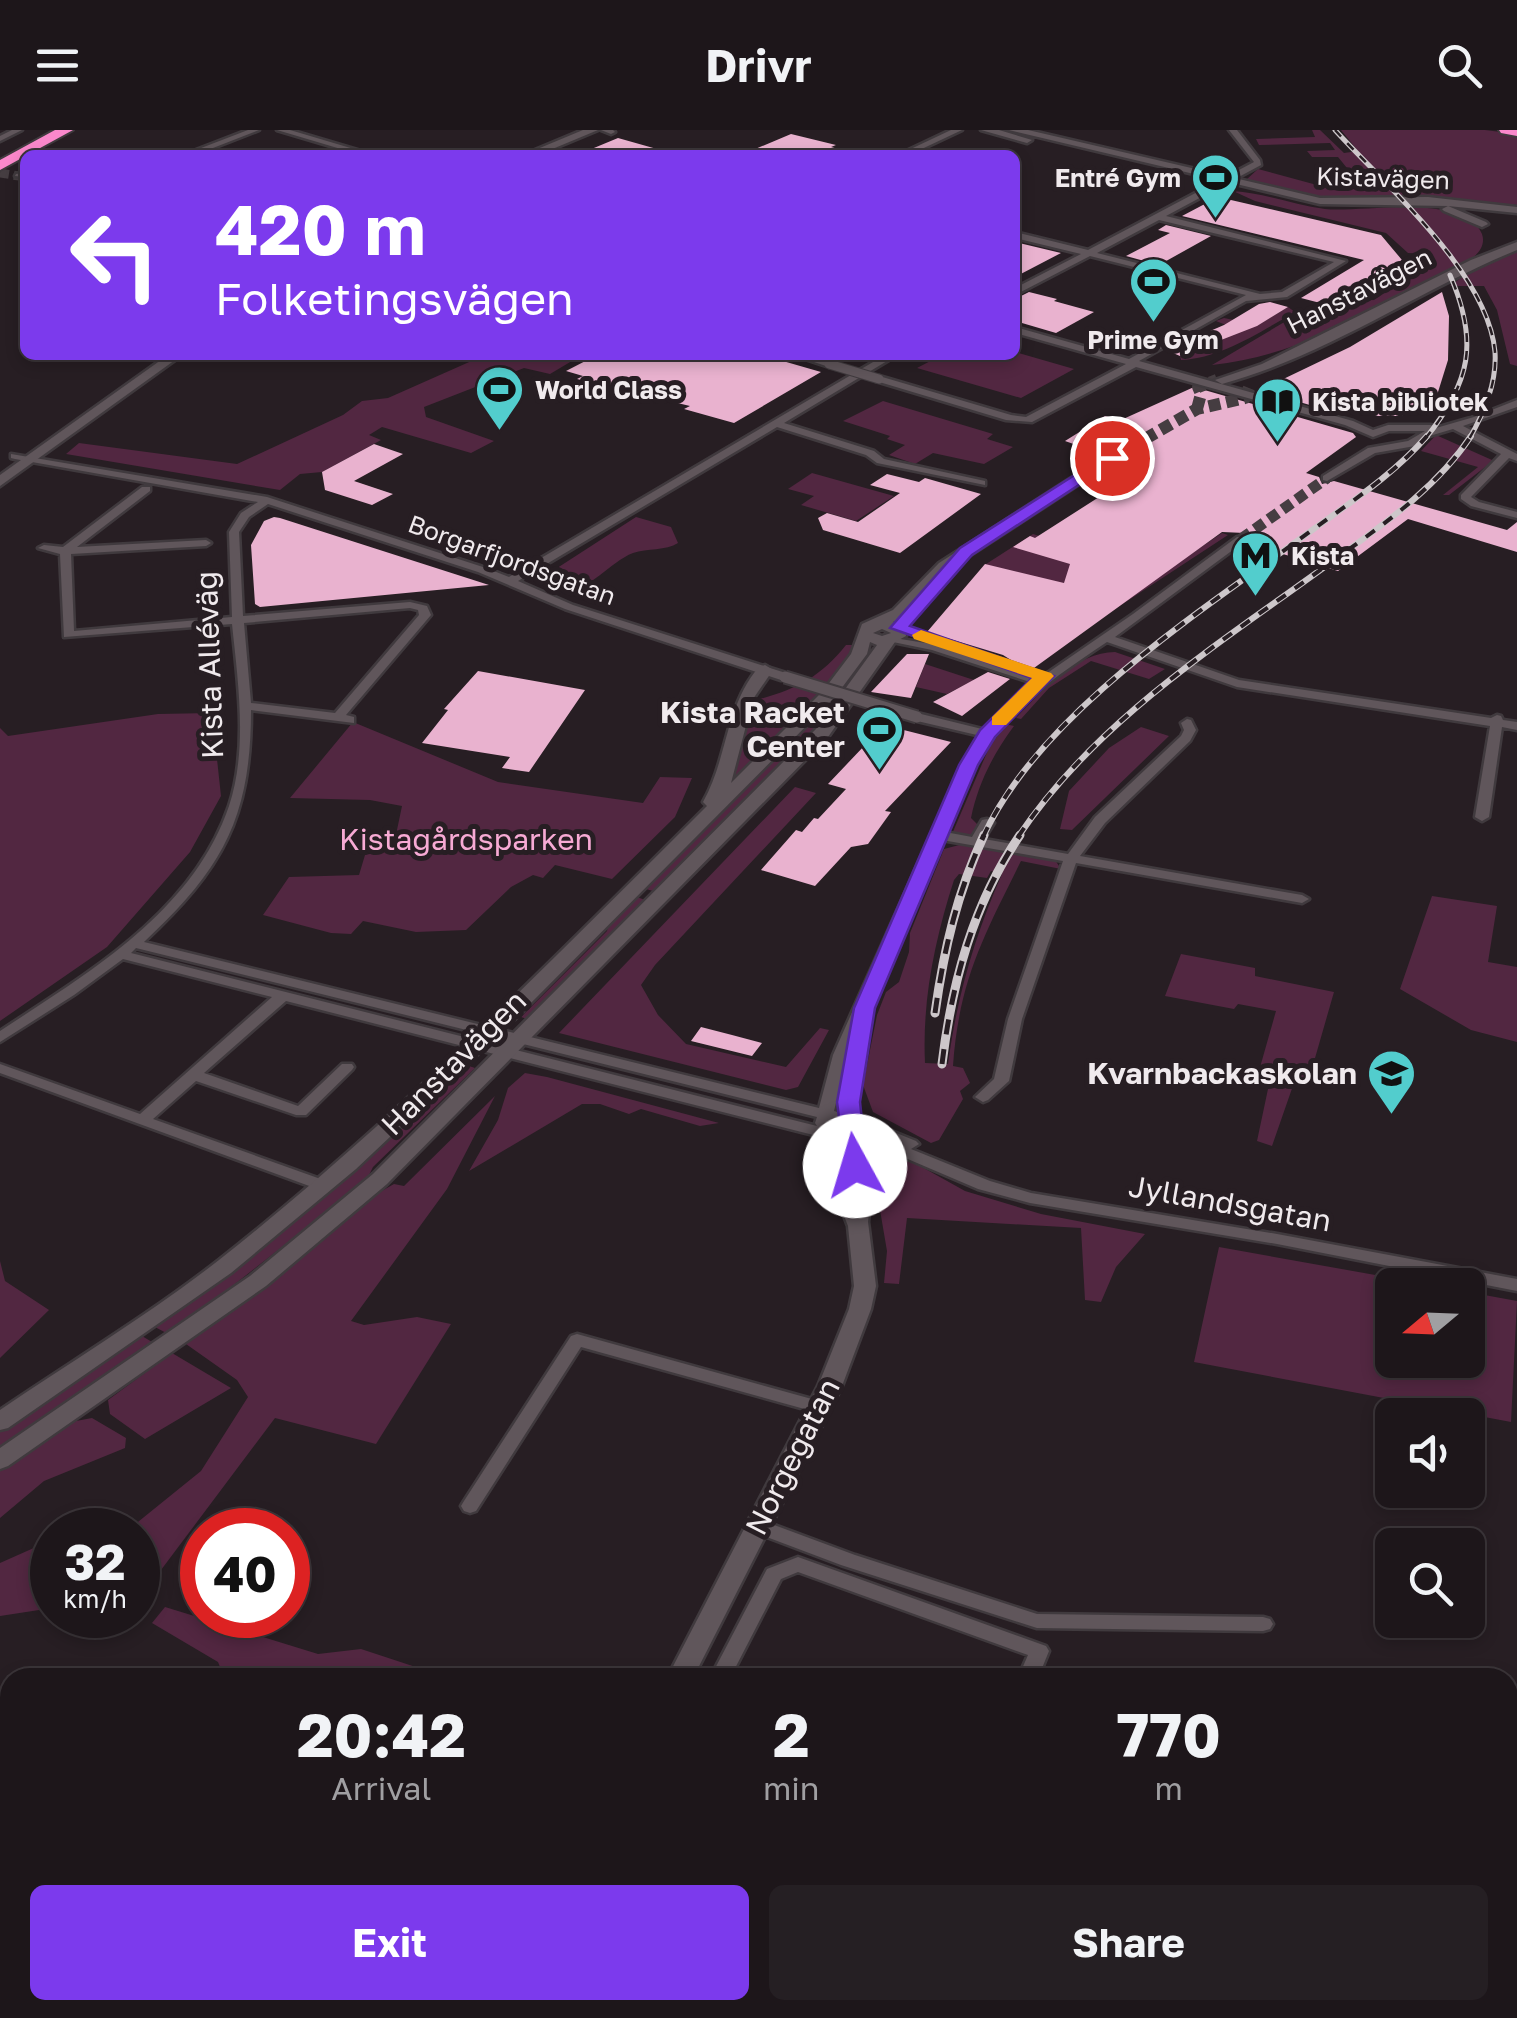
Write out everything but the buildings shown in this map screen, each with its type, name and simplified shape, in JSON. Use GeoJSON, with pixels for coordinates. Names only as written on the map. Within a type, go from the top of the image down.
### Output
{"type":"FeatureCollection","features":[{"type":"Feature","properties":{"kind":"highway"},"geometry":{"type":"LineString","coordinates":[[29,150],[66,130]]}},
{"type":"Feature","properties":{"kind":"highway"},"geometry":{"type":"LineString","coordinates":[[54,150],[90,130]]}},
{"type":"Feature","properties":{"kind":"highway"},"geometry":{"type":"LineString","coordinates":[[1506,130],[1517,132]]}},
{"type":"Feature","properties":{"kind":"main road"},"geometry":{"type":"LineString","coordinates":[[541,150],[593,130]]}},
{"type":"Feature","properties":{"kind":"main road"},"geometry":{"type":"LineString","coordinates":[[562,150],[610,130]]}},
{"type":"Feature","properties":{"kind":"main road","name":"Kistavägen"},"geometry":{"type":"LineString","coordinates":[[986,130],[1325,206],[1430,205],[1489,235]]}},
{"type":"Feature","properties":{"kind":"main road","name":"Kistavägen"},"geometry":{"type":"LineString","coordinates":[[1014,130],[1058,144]]}},
{"type":"Feature","properties":{"kind":"main road","name":"Kistavägen"},"geometry":{"type":"LineString","coordinates":[[1224,183],[1332,202],[1428,200],[1517,208]]}},
{"type":"Feature","properties":{"kind":"main road"},"geometry":{"type":"LineString","coordinates":[[1489,235],[1494,213],[1517,208]]}},
{"type":"Feature","properties":{"kind":"main road","name":"Hanstavägen"},"geometry":{"type":"LineString","coordinates":[[1475,263],[1489,235],[1517,244]]}},
{"type":"Feature","properties":{"kind":"main road","name":"Hanstavägen"},"geometry":{"type":"LineString","coordinates":[[1268,367],[1220,380],[1249,387],[1251,379],[1268,367],[1517,244]]}},
{"type":"Feature","properties":{"kind":"main road"},"geometry":{"type":"LineString","coordinates":[[0,482],[169,360]]}},
{"type":"Feature","properties":{"kind":"main road"},"geometry":{"type":"LineString","coordinates":[[0,467],[67,420],[122,393]]}},
{"type":"Feature","properties":{"kind":"main road","name":"Hanstavägen"},"geometry":{"type":"LineString","coordinates":[[0,1422],[223,1268],[322,1186],[482,1039],[829,694],[859,654],[887,633],[966,552],[1112,458]]}},
{"type":"Feature","properties":{"kind":"main road","name":"Hanstavägen"},"geometry":{"type":"LineString","coordinates":[[0,1460],[258,1282],[380,1180],[822,733],[887,633]]}},
{"type":"Feature","properties":{"kind":"main road"},"geometry":{"type":"LineString","coordinates":[[696,824],[720,791],[746,698],[765,670]]}},
{"type":"Feature","properties":{"kind":"main road"},"geometry":{"type":"LineString","coordinates":[[632,890],[660,898]]}},
{"type":"Feature","properties":{"kind":"main road","name":"Norgegatan"},"geometry":{"type":"LineString","coordinates":[[685,1668],[819,1406],[860,1309],[864,1257],[858,1226],[823,1123]]}},
{"type":"Feature","properties":{"kind":"main road","name":"Norgegatan"},"geometry":{"type":"LineString","coordinates":[[850,1129],[860,1196],[858,1226]]}},
{"type":"Feature","properties":{"kind":"street"},"geometry":{"type":"LineString","coordinates":[[0,140],[18,130]]}},
{"type":"Feature","properties":{"kind":"street"},"geometry":{"type":"LineString","coordinates":[[201,150],[255,130]]}},
{"type":"Feature","properties":{"kind":"street"},"geometry":{"type":"LineString","coordinates":[[281,130],[352,150]]}},
{"type":"Feature","properties":{"kind":"street"},"geometry":{"type":"LineString","coordinates":[[913,150],[958,130]]}},
{"type":"Feature","properties":{"kind":"street"},"geometry":{"type":"LineString","coordinates":[[1020,287],[1258,164],[1233,130]]}},
{"type":"Feature","properties":{"kind":"street"},"geometry":{"type":"LineString","coordinates":[[816,360],[1016,420],[1035,418],[1244,298],[1284,295],[1342,261],[1158,218]]}},
{"type":"Feature","properties":{"kind":"street"},"geometry":{"type":"LineString","coordinates":[[1020,236],[1264,297]]}},
{"type":"Feature","properties":{"kind":"street"},"geometry":{"type":"LineString","coordinates":[[1020,331],[1349,422],[1403,429],[1455,426],[1512,456],[1465,497],[1474,504],[1517,515]]}},
{"type":"Feature","properties":{"kind":"street"},"geometry":{"type":"LineString","coordinates":[[511,581],[883,360]]}},
{"type":"Feature","properties":{"kind":"street"},"geometry":{"type":"LineString","coordinates":[[1345,464],[1372,450],[1411,444],[1418,437],[1517,403]]}},
{"type":"Feature","properties":{"kind":"street"},"geometry":{"type":"LineString","coordinates":[[1349,422],[1396,445]]}},
{"type":"Feature","properties":{"kind":"street"},"geometry":{"type":"LineString","coordinates":[[774,423],[882,461],[981,483]]}},
{"type":"Feature","properties":{"kind":"street"},"geometry":{"type":"LineString","coordinates":[[1327,478],[1388,428]]}},
{"type":"Feature","properties":{"kind":"street"},"geometry":{"type":"LineString","coordinates":[[1403,429],[1418,437]]}},
{"type":"Feature","properties":{"kind":"street","name":"Borgarfjordsgatan"},"geometry":{"type":"LineString","coordinates":[[15,456],[267,500],[765,670],[917,717],[987,734]]}},
{"type":"Feature","properties":{"kind":"street"},"geometry":{"type":"LineString","coordinates":[[65,551],[146,489]]}},
{"type":"Feature","properties":{"kind":"street","name":"Kista Alléväg"},"geometry":{"type":"LineString","coordinates":[[0,1038],[136,944],[214,853],[234,810],[244,740],[234,532],[245,515],[267,500]]}},
{"type":"Feature","properties":{"kind":"street"},"geometry":{"type":"LineString","coordinates":[[823,1123],[840,1056],[968,765],[987,734],[1041,679],[1242,540]]}},
{"type":"Feature","properties":{"kind":"street"},"geometry":{"type":"LineString","coordinates":[[44,548],[65,551],[206,544]]}},
{"type":"Feature","properties":{"kind":"street"},"geometry":{"type":"LineString","coordinates":[[65,551],[68,635],[410,605],[422,608],[425,615],[344,719],[245,706]]}},
{"type":"Feature","properties":{"kind":"street"},"geometry":{"type":"LineString","coordinates":[[887,633],[1041,679]]}},
{"type":"Feature","properties":{"kind":"street"},"geometry":{"type":"LineString","coordinates":[[1104,637],[1171,666],[1237,683],[1517,726]]}},
{"type":"Feature","properties":{"kind":"street"},"geometry":{"type":"LineString","coordinates":[[1482,817],[1496,720]]}},
{"type":"Feature","properties":{"kind":"street"},"geometry":{"type":"LineString","coordinates":[[982,1097],[1001,1081],[1015,1019],[1070,860],[1111,809],[1186,738],[1190,730],[1187,723]]}},
{"type":"Feature","properties":{"kind":"street"},"geometry":{"type":"LineString","coordinates":[[976,842],[986,823]]}},
{"type":"Feature","properties":{"kind":"street"},"geometry":{"type":"LineString","coordinates":[[938,835],[1302,898]]}},
{"type":"Feature","properties":{"kind":"street"},"geometry":{"type":"LineString","coordinates":[[136,944],[482,1039]]}},
{"type":"Feature","properties":{"kind":"street"},"geometry":{"type":"LineString","coordinates":[[123,955],[282,997],[513,1046],[850,1129],[848,1102],[864,1008]]}},
{"type":"Feature","properties":{"kind":"street"},"geometry":{"type":"LineString","coordinates":[[145,1118],[282,997]]}},
{"type":"Feature","properties":{"kind":"street"},"geometry":{"type":"LineString","coordinates":[[194,1075],[301,1112],[347,1067]]}},
{"type":"Feature","properties":{"kind":"street"},"geometry":{"type":"LineString","coordinates":[[0,1068],[322,1186]]}},
{"type":"Feature","properties":{"kind":"street","name":"Jyllandsgatan"},"geometry":{"type":"LineString","coordinates":[[850,1129],[984,1185],[1030,1198],[1517,1284]]}},
{"type":"Feature","properties":{"kind":"street"},"geometry":{"type":"LineString","coordinates":[[470,1506],[577,1340],[819,1406]]}},
{"type":"Feature","properties":{"kind":"street"},"geometry":{"type":"LineString","coordinates":[[758,1526],[844,1570],[1039,1651],[1032,1668]]}},
{"type":"Feature","properties":{"kind":"street"},"geometry":{"type":"LineString","coordinates":[[725,1668],[774,1574],[798,1564],[844,1570],[1036,1621],[1263,1624]]}},
{"type":"Feature","properties":{"kind":"green space"},"geometry":{"type":"Polygon","coordinates":[[[1312,130],[1320,130],[1344,153],[1358,151],[1341,130],[1485,130],[1517,134],[1517,205],[1435,198],[1335,201],[1246,180],[1258,169],[1339,191],[1360,184],[1338,157],[1312,157],[1307,151],[1335,150],[1330,143],[1259,145],[1256,139],[1315,137],[1312,130]]]}},
{"type":"Feature","properties":{"kind":"green space"},"geometry":{"type":"Polygon","coordinates":[[[1233,191],[1325,209],[1410,207],[1455,213],[1472,221],[1482,234],[1483,244],[1463,265],[1342,327],[1279,351],[1212,365],[1303,311],[1330,309],[1344,301],[1374,300],[1434,260],[1428,254],[1408,253],[1386,233],[1255,201],[1233,191]]]}},
{"type":"Feature","properties":{"kind":"green space"},"geometry":{"type":"Polygon","coordinates":[[[1517,250],[1517,366],[1510,364],[1497,310],[1484,286],[1450,286],[1469,272],[1517,250]]]}},
{"type":"Feature","properties":{"kind":"green space"},"geometry":{"type":"Polygon","coordinates":[[[1288,307],[1295,312],[1240,343],[1181,360],[1180,356],[1241,331],[1216,321],[1224,318],[1258,325],[1288,307]]]}},
{"type":"Feature","properties":{"kind":"green space"},"geometry":{"type":"Polygon","coordinates":[[[1020,353],[1074,369],[1021,398],[917,368],[932,360],[1020,360],[1020,353]]]}},
{"type":"Feature","properties":{"kind":"green space"},"geometry":{"type":"Polygon","coordinates":[[[474,360],[574,360],[550,374],[524,368],[424,407],[426,417],[494,441],[471,453],[382,427],[369,435],[381,440],[322,472],[300,474],[280,490],[66,454],[79,443],[237,464],[343,415],[362,401],[388,398],[474,360]]]}},
{"type":"Feature","properties":{"kind":"green space"},"geometry":{"type":"Polygon","coordinates":[[[883,401],[993,434],[987,439],[1013,447],[984,464],[933,453],[915,464],[889,455],[905,445],[843,421],[883,401]]]}},
{"type":"Feature","properties":{"kind":"green space"},"geometry":{"type":"Polygon","coordinates":[[[1436,435],[1493,461],[1449,495],[1443,495],[1478,467],[1421,451],[1436,435]]]}},
{"type":"Feature","properties":{"kind":"green space"},"geometry":{"type":"Polygon","coordinates":[[[812,473],[894,496],[856,521],[801,505],[814,496],[788,489],[812,473]]]}},
{"type":"Feature","properties":{"kind":"green space"},"geometry":{"type":"Polygon","coordinates":[[[636,517],[671,527],[678,543],[633,553],[579,588],[556,590],[544,584],[551,572],[636,517]]]}},
{"type":"Feature","properties":{"kind":"green space"},"geometry":{"type":"Polygon","coordinates":[[[1222,533],[1228,535],[1112,611],[983,566],[1033,534],[1161,574],[1222,533]]]}},
{"type":"Feature","properties":{"kind":"green space"},"geometry":{"type":"Polygon","coordinates":[[[846,645],[853,645],[839,676],[730,785],[752,701],[805,682],[846,645]]]}},
{"type":"Feature","properties":{"kind":"green space"},"geometry":{"type":"Polygon","coordinates":[[[1115,652],[1165,669],[1149,679],[1091,661],[1049,688],[1021,719],[1016,718],[1048,685],[1074,666],[1115,652]]]}},
{"type":"Feature","properties":{"kind":"green space"},"geometry":{"type":"Polygon","coordinates":[[[925,664],[974,680],[947,694],[916,687],[925,664]]]}},
{"type":"Feature","properties":{"kind":"green space"},"geometry":{"type":"Polygon","coordinates":[[[830,699],[840,701],[824,723],[657,892],[642,888],[830,699]]]}},
{"type":"Feature","properties":{"kind":"green space"},"geometry":{"type":"Polygon","coordinates":[[[212,713],[221,796],[190,852],[107,947],[0,1021],[0,728],[8,736],[158,714],[212,713]]]}},
{"type":"Feature","properties":{"kind":"green space","name":"Kistagårdsparken"},"geometry":{"type":"Polygon","coordinates":[[[353,722],[498,782],[643,803],[660,777],[692,778],[675,817],[612,879],[555,865],[543,878],[533,875],[511,887],[466,930],[416,932],[363,921],[351,934],[331,933],[263,915],[289,877],[359,875],[365,855],[393,849],[402,806],[370,800],[290,798],[353,722]]]}},
{"type":"Feature","properties":{"kind":"green space"},"geometry":{"type":"Polygon","coordinates":[[[1005,724],[1014,726],[987,770],[974,805],[971,818],[979,826],[971,837],[952,834],[991,743],[1005,724]]]}},
{"type":"Feature","properties":{"kind":"green space"},"geometry":{"type":"Polygon","coordinates":[[[1141,727],[1169,736],[1072,830],[1060,829],[1069,791],[1109,748],[1141,727]]]}},
{"type":"Feature","properties":{"kind":"green space"},"geometry":{"type":"Polygon","coordinates":[[[795,787],[816,793],[655,965],[641,985],[658,1015],[686,1044],[786,1067],[820,1028],[829,1030],[798,1087],[786,1090],[559,1033],[795,787]]]}},
{"type":"Feature","properties":{"kind":"green space"},"geometry":{"type":"Polygon","coordinates":[[[963,844],[1055,860],[1061,869],[1021,861],[996,913],[967,983],[956,1036],[953,1066],[963,1068],[970,1083],[960,1091],[963,1099],[939,1140],[931,1143],[873,1112],[863,1085],[877,1015],[886,992],[899,982],[909,952],[910,933],[944,849],[963,844]],[[991,871],[987,878],[959,874],[954,880],[931,970],[925,1063],[948,1064],[968,966],[1002,874],[991,871]]]}},
{"type":"Feature","properties":{"kind":"green space"},"geometry":{"type":"Polygon","coordinates":[[[634,896],[648,901],[530,1020],[521,1017],[607,931],[609,920],[634,896]]]}},
{"type":"Feature","properties":{"kind":"green space"},"geometry":{"type":"Polygon","coordinates":[[[1432,896],[1497,906],[1488,962],[1517,967],[1517,1042],[1471,1030],[1400,989],[1432,896]]]}},
{"type":"Feature","properties":{"kind":"green space"},"geometry":{"type":"Polygon","coordinates":[[[1181,954],[1255,968],[1255,976],[1334,992],[1309,1079],[1296,1077],[1272,1146],[1257,1141],[1268,1089],[1255,1085],[1276,1011],[1238,1004],[1234,1009],[1165,996],[1181,954]]]}},
{"type":"Feature","properties":{"kind":"green space"},"geometry":{"type":"Polygon","coordinates":[[[466,1065],[475,1068],[373,1167],[366,1181],[170,1335],[155,1327],[350,1174],[466,1065]]]}},
{"type":"Feature","properties":{"kind":"green space"},"geometry":{"type":"Polygon","coordinates":[[[525,1073],[719,1123],[700,1126],[641,1109],[629,1114],[600,1104],[582,1104],[469,1171],[498,1120],[508,1088],[525,1073]]]}},
{"type":"Feature","properties":{"kind":"green space"},"geometry":{"type":"Polygon","coordinates":[[[495,1096],[447,1189],[351,1321],[364,1325],[417,1317],[451,1324],[376,1444],[275,1418],[208,1508],[180,1508],[180,1545],[160,1571],[160,1508],[155,1508],[201,1471],[248,1397],[237,1380],[186,1344],[371,1197],[394,1184],[404,1186],[495,1096]]]}},
{"type":"Feature","properties":{"kind":"green space"},"geometry":{"type":"Polygon","coordinates":[[[895,1152],[965,1191],[1041,1214],[1145,1234],[1116,1267],[1101,1302],[1085,1300],[1081,1228],[907,1218],[899,1284],[884,1283],[887,1251],[873,1169],[879,1159],[877,1153],[895,1152]]]}},
{"type":"Feature","properties":{"kind":"green space"},"geometry":{"type":"Polygon","coordinates":[[[1219,1247],[1375,1275],[1375,1378],[1485,1378],[1485,1295],[1517,1301],[1511,1422],[1485,1417],[1485,1398],[1384,1398],[1194,1362],[1219,1247]]]}},
{"type":"Feature","properties":{"kind":"green space"},"geometry":{"type":"Polygon","coordinates":[[[0,1261],[5,1281],[49,1310],[0,1358],[0,1261]]]}},
{"type":"Feature","properties":{"kind":"green space"},"geometry":{"type":"Polygon","coordinates":[[[142,1336],[157,1345],[0,1450],[0,1431],[142,1336]]]}},
{"type":"Feature","properties":{"kind":"green space"},"geometry":{"type":"Polygon","coordinates":[[[172,1353],[231,1388],[145,1439],[110,1414],[108,1400],[172,1353]]]}},
{"type":"Feature","properties":{"kind":"green space"},"geometry":{"type":"Polygon","coordinates":[[[92,1418],[126,1438],[125,1448],[44,1481],[0,1518],[0,1468],[76,1421],[92,1418]]]}},
{"type":"Feature","properties":{"kind":"green space"},"geometry":{"type":"Polygon","coordinates":[[[30,1550],[30,1611],[0,1616],[0,1563],[30,1550]]]}},
{"type":"Feature","properties":{"kind":"green space"},"geometry":{"type":"Polygon","coordinates":[[[165,1607],[180,1612],[180,1638],[266,1638],[318,1654],[361,1649],[419,1668],[220,1668],[218,1662],[160,1628],[160,1613],[165,1607]]]}},
{"type":"Feature","properties":{"kind":"tunnel"},"geometry":{"type":"LineString","coordinates":[[0,173],[19,176]]}},
{"type":"Feature","properties":{"kind":"tunnel"},"geometry":{"type":"LineString","coordinates":[[1197,409],[1201,394],[1198,387],[1217,380]]}},
{"type":"Feature","properties":{"kind":"tunnel"},"geometry":{"type":"LineString","coordinates":[[1197,409],[1245,398],[1249,388]]}},
{"type":"Feature","properties":{"kind":"tunnel"},"geometry":{"type":"LineString","coordinates":[[1145,439],[1197,409]]}},
{"type":"Feature","properties":{"kind":"tunnel"},"geometry":{"type":"LineString","coordinates":[[1112,458],[1149,436]]}},
{"type":"Feature","properties":{"kind":"tunnel"},"geometry":{"type":"LineString","coordinates":[[1241,539],[1327,478]]}},
{"type":"Feature","properties":{"kind":"railway"},"geometry":{"type":"LineString","coordinates":[[1335,130],[1432,232],[1474,292],[1488,322],[1495,352],[1494,375],[1485,408],[1469,438]]}},
{"type":"Feature","properties":{"kind":"railway"},"geometry":{"type":"LineString","coordinates":[[1425,439],[1452,399],[1466,361],[1465,321],[1450,275]]}},
{"type":"Feature","properties":{"kind":"railway"},"geometry":{"type":"LineString","coordinates":[[984,836],[1009,791],[1084,705],[1177,628],[1374,485],[1427,436]]}},
{"type":"Feature","properties":{"kind":"railway"},"geometry":{"type":"LineString","coordinates":[[1018,837],[1049,795],[1122,720],[1203,654],[1406,506],[1441,473],[1469,438]]}},
{"type":"Feature","properties":{"kind":"railway"},"geometry":{"type":"LineString","coordinates":[[942,1064],[967,945],[989,888],[1020,835]]}},
{"type":"Feature","properties":{"kind":"railway"},"geometry":{"type":"LineString","coordinates":[[935,1013],[953,922],[984,836]]}},
{"type":"Feature","properties":{"kind":"slow traffic"},"geometry":{"type":"LineString","coordinates":[[921,635],[1045,676],[999,721]]}},
{"type":"Feature","properties":{"kind":"place","name":"Entré Gym"},"geometry":{"type":"Point","coordinates":[1216,220]}},
{"type":"Feature","properties":{"kind":"place","name":"Prime Gym"},"geometry":{"type":"Point","coordinates":[1153,324]}},
{"type":"Feature","properties":{"kind":"place","name":"World Class"},"geometry":{"type":"Point","coordinates":[500,432]}},
{"type":"Feature","properties":{"kind":"place","name":"Kista bibliotek"},"geometry":{"type":"Point","coordinates":[1277,444]}},
{"type":"Feature","properties":{"kind":"place","name":"Kista"},"geometry":{"type":"Point","coordinates":[1256,598]}},
{"type":"Feature","properties":{"kind":"place","name":"Kista Racket Center"},"geometry":{"type":"Point","coordinates":[880,772]}},
{"type":"Feature","properties":{"kind":"place","name":"Kvarnbackaskolan"},"geometry":{"type":"Point","coordinates":[1392,1116]}},
{"type":"Feature","properties":{"kind":"route"},"geometry":{"type":"LineString","coordinates":[[855,1166],[848,1102],[864,1008],[968,765],[987,734],[1045,676],[898,628],[966,552],[1008,521],[1112,458]]}}]}
